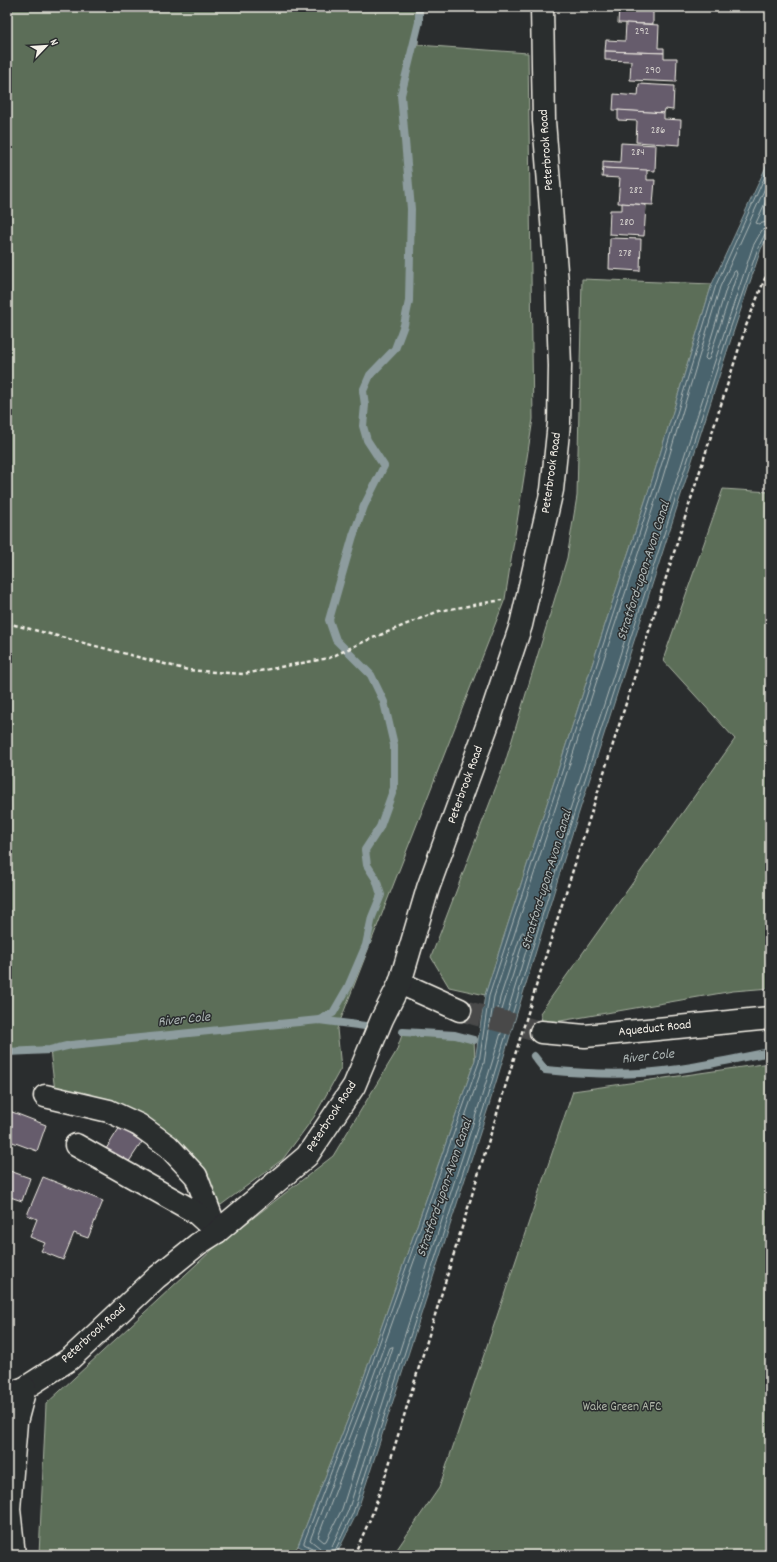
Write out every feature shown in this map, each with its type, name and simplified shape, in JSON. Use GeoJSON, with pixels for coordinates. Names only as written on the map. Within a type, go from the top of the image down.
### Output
{"type":"FeatureCollection","features":[{"type":"Feature","properties":{"kind":"street","name":"Peterbrook Road"},"geometry":{"type":"LineString","coordinates":[[16,1392],[70,1359],[156,1278],[198,1244],[217,1232],[308,1156],[354,1086],[382,1019],[400,983],[428,888],[490,718],[521,625],[552,490],[559,402],[560,366],[557,282],[544,121],[542,7]]}},
{"type":"Feature","properties":{"kind":"street"},"geometry":{"type":"LineString","coordinates":[[400,983],[460,1010]]}},
{"type":"Feature","properties":{"kind":"street","name":"Aqueduct Road"},"geometry":{"type":"LineString","coordinates":[[541,1032],[585,1036],[770,1018]]}},
{"type":"Feature","properties":{"kind":"street"},"geometry":{"type":"LineString","coordinates":[[45,1096],[109,1111],[139,1125],[168,1146],[196,1176],[217,1232]]}},
{"type":"Feature","properties":{"kind":"street"},"geometry":{"type":"LineString","coordinates":[[76,1145],[195,1212],[217,1232]]}},
{"type":"Feature","properties":{"kind":"street"},"geometry":{"type":"LineString","coordinates":[[14,1555],[9,1509],[16,1422],[16,1392]]}},
{"type":"Feature","properties":{"kind":"path"},"geometry":{"type":"LineString","coordinates":[[354,1555],[371,1517],[388,1468],[538,980],[746,326],[770,266]]}},
{"type":"Feature","properties":{"kind":"path"},"geometry":{"type":"LineString","coordinates":[[7,623],[188,670],[243,674],[329,658],[363,642],[439,611],[505,599],[526,601]]}},
{"type":"Feature","properties":{"kind":"green space"},"geometry":{"type":"Polygon","coordinates":[[[7,7],[419,7],[418,45],[528,53],[533,419],[505,599],[337,1029],[341,1068],[314,1117],[283,1159],[221,1205],[200,1194],[156,1140],[56,1100],[50,1050],[7,1052],[7,7]]]}},
{"type":"Feature","properties":{"kind":"green space"},"geometry":{"type":"Polygon","coordinates":[[[582,279],[712,284],[653,477],[485,995],[449,987],[431,957],[505,763],[567,558],[577,496],[582,279]]]}},
{"type":"Feature","properties":{"kind":"green space"},"geometry":{"type":"Polygon","coordinates":[[[723,489],[770,492],[770,988],[733,991],[543,1024],[540,1013],[735,739],[663,660],[723,489]]]}},
{"type":"Feature","properties":{"kind":"green space"},"geometry":{"type":"Polygon","coordinates":[[[403,1032],[455,1035],[474,1040],[475,1060],[359,1391],[298,1546],[291,1555],[39,1555],[46,1404],[213,1249],[333,1156],[396,1052],[403,1032]]]}},
{"type":"Feature","properties":{"kind":"green space","name":"Wake Green AFC"},"geometry":{"type":"Polygon","coordinates":[[[770,1063],[770,1555],[393,1555],[439,1488],[573,1091],[770,1063]]]}},
{"type":"Feature","properties":{"kind":"water","name":"Stratford-upon-Avon Canal"},"geometry":{"type":"Polygon","coordinates":[[[770,158],[770,233],[761,249],[732,336],[564,859],[489,1105],[356,1515],[336,1555],[317,1555],[298,1546],[359,1391],[475,1060],[485,995],[653,477],[712,284],[770,158]]]}},
{"type":"Feature","properties":{"kind":"building"},"geometry":{"type":"Polygon","coordinates":[[[619,7],[653,7],[653,24],[618,23],[619,7]]]}},
{"type":"Feature","properties":{"kind":"building"},"geometry":{"type":"Polygon","coordinates":[[[626,23],[659,25],[658,48],[664,48],[664,53],[605,51],[606,40],[625,41],[626,23]]]}},
{"type":"Feature","properties":{"kind":"building"},"geometry":{"type":"Polygon","coordinates":[[[605,51],[664,53],[664,58],[677,58],[676,82],[630,80],[631,61],[605,60],[605,51]]]}},
{"type":"Feature","properties":{"kind":"building"},"geometry":{"type":"Polygon","coordinates":[[[639,84],[674,86],[673,110],[665,109],[664,113],[613,110],[614,94],[638,96],[639,84]]]}},
{"type":"Feature","properties":{"kind":"building"},"geometry":{"type":"Polygon","coordinates":[[[618,110],[664,113],[664,119],[681,120],[680,145],[636,142],[637,121],[618,120],[618,110]]]}},
{"type":"Feature","properties":{"kind":"building"},"geometry":{"type":"Polygon","coordinates":[[[621,143],[656,145],[655,171],[603,168],[603,161],[620,162],[621,143]]]}},
{"type":"Feature","properties":{"kind":"building"},"geometry":{"type":"Polygon","coordinates":[[[603,168],[647,170],[647,180],[655,180],[653,205],[618,203],[620,178],[602,177],[603,168]]]}},
{"type":"Feature","properties":{"kind":"building"},"geometry":{"type":"Polygon","coordinates":[[[622,203],[646,205],[644,236],[609,234],[610,210],[622,210],[622,203]]]}},
{"type":"Feature","properties":{"kind":"building"},"geometry":{"type":"Polygon","coordinates":[[[610,238],[641,239],[640,271],[609,269],[610,238]]]}},
{"type":"Feature","properties":{"kind":"building"},"geometry":{"type":"Polygon","coordinates":[[[7,1110],[46,1125],[37,1151],[7,1140],[7,1110]]]}},
{"type":"Feature","properties":{"kind":"building"},"geometry":{"type":"Polygon","coordinates":[[[120,1127],[142,1142],[126,1166],[104,1152],[120,1127]]]}},
{"type":"Feature","properties":{"kind":"building"},"geometry":{"type":"Polygon","coordinates":[[[7,1170],[30,1178],[22,1201],[7,1196],[7,1170]]]}},
{"type":"Feature","properties":{"kind":"building"},"geometry":{"type":"Polygon","coordinates":[[[43,1177],[103,1201],[88,1238],[74,1233],[63,1260],[41,1251],[45,1243],[30,1237],[37,1219],[27,1215],[43,1177]]]}},
{"type":"Feature","properties":{"kind":"waterway"},"geometry":{"type":"LineString","coordinates":[[319,1020],[333,1013],[348,987],[366,945],[372,917],[381,895],[376,879],[367,865],[365,850],[380,827],[394,788],[394,745],[384,702],[371,675],[336,640],[329,620],[353,536],[364,506],[384,466],[367,440],[363,426],[365,405],[363,391],[370,375],[395,349],[404,325],[409,301],[411,209],[401,95],[419,22],[419,7]]}},
{"type":"Feature","properties":{"kind":"waterway","name":"River Cole"},"geometry":{"type":"LineString","coordinates":[[7,1052],[50,1050],[71,1045],[319,1020],[365,1026]]}},
{"type":"Feature","properties":{"kind":"waterway","name":"River Cole"},"geometry":{"type":"LineString","coordinates":[[403,1032],[455,1035],[474,1040]]}},
{"type":"Feature","properties":{"kind":"waterway","name":"River Cole"},"geometry":{"type":"LineString","coordinates":[[534,1056],[545,1070],[616,1074],[673,1070],[770,1052]]}},
{"type":"Feature","properties":{"kind":"tunnel"},"geometry":{"type":"LineString","coordinates":[[460,1010],[541,1032]]}}]}
